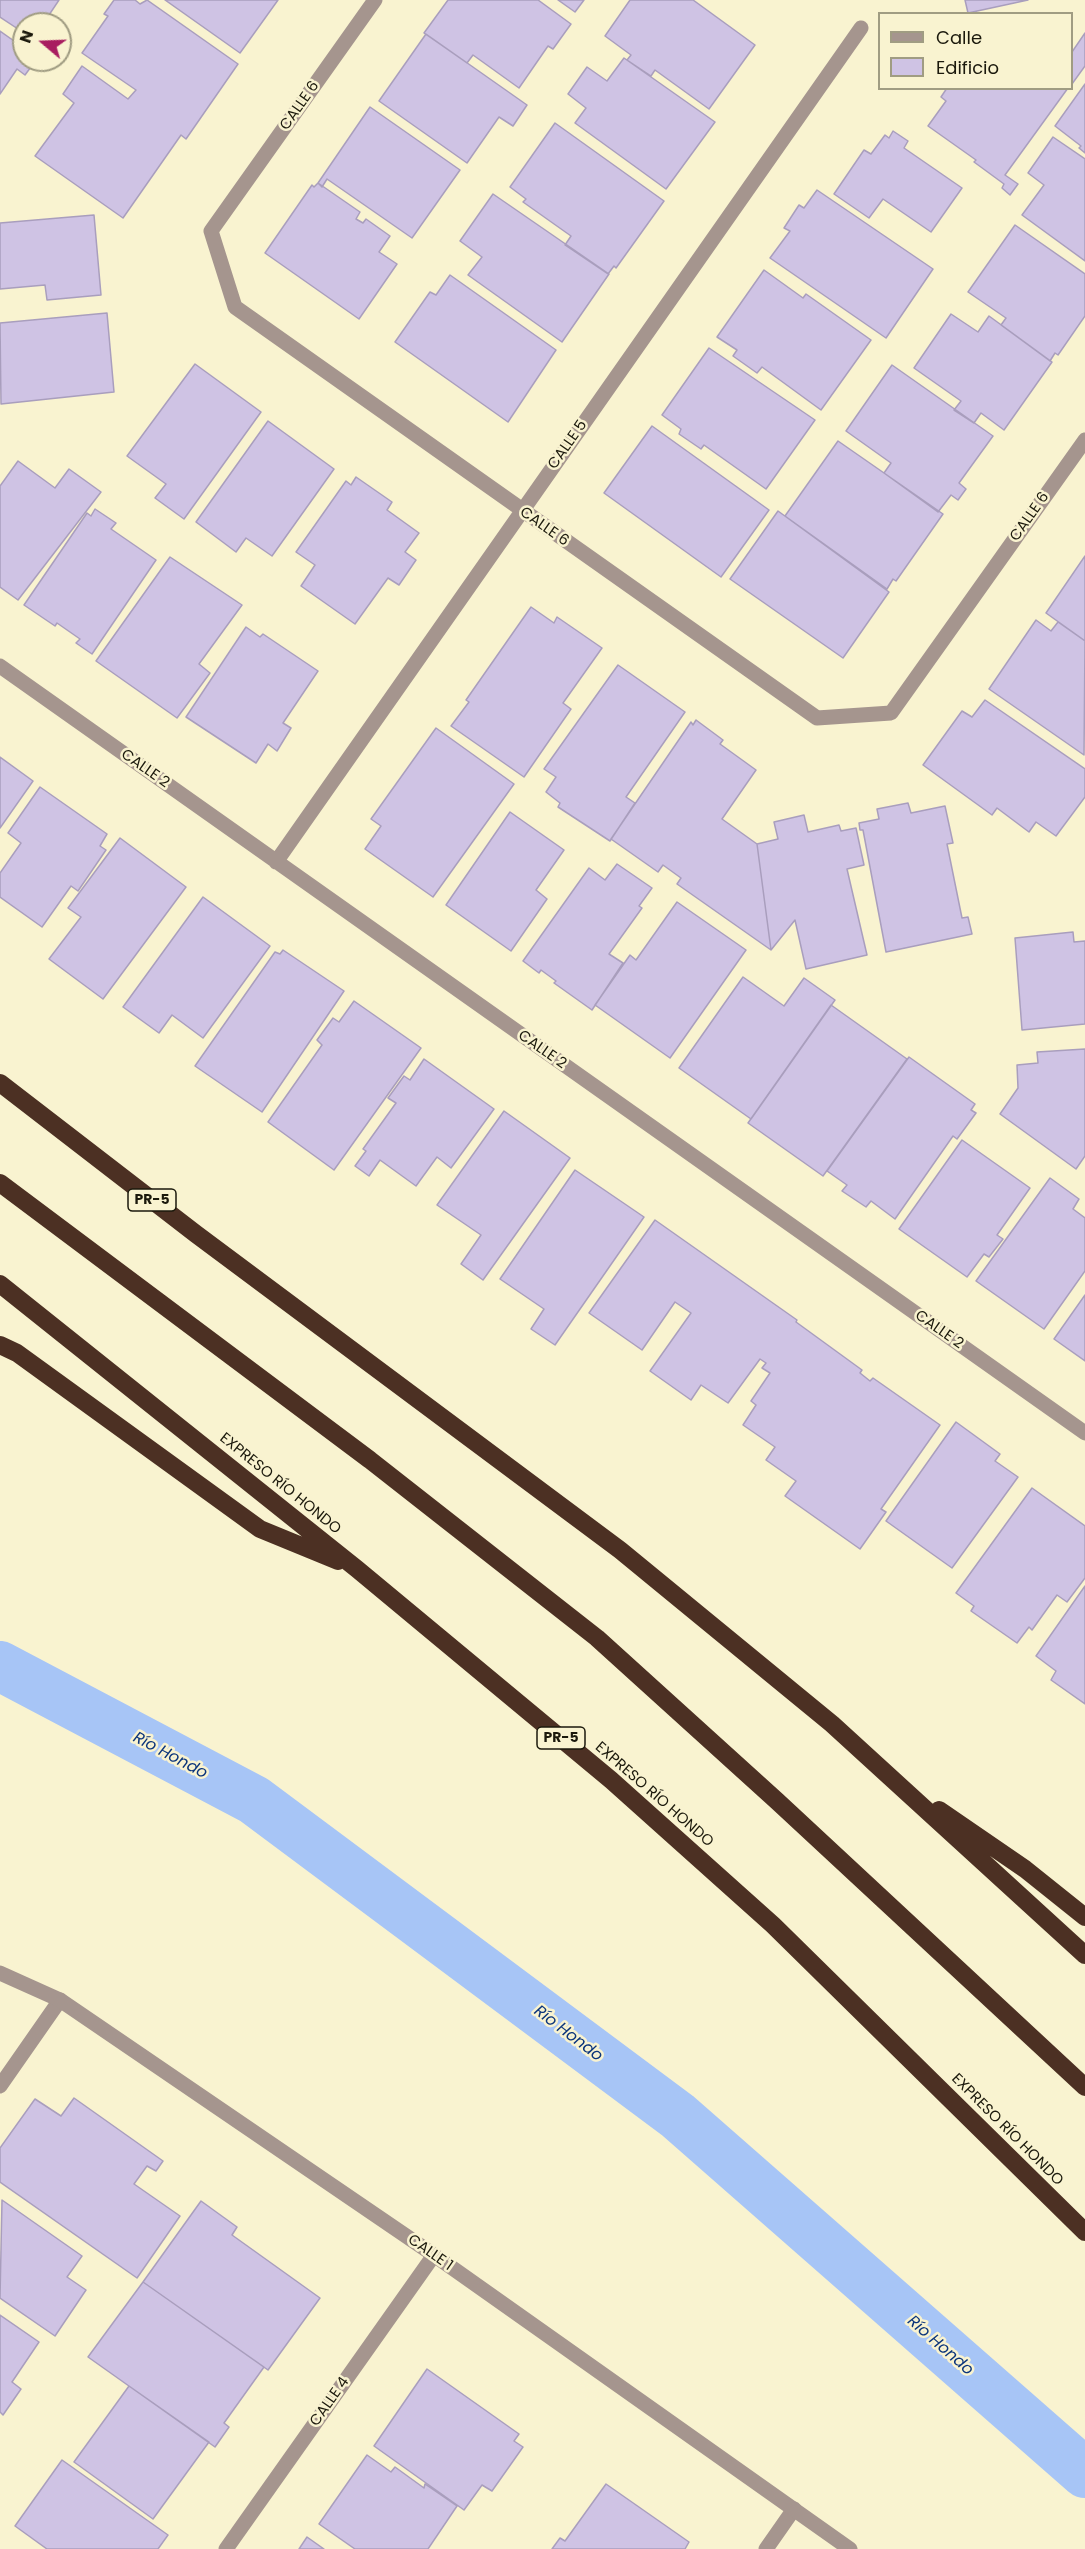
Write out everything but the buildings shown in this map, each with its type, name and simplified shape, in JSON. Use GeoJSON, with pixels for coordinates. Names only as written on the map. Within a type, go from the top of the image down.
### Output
{"type":"FeatureCollection","features":[{"type":"Feature","properties":{"kind":"highway","name":"PR-5"},"geometry":{"type":"LineString","coordinates":[[0,1083],[196,1234],[620,1550],[832,1724],[1085,1955]]}},
{"type":"Feature","properties":{"kind":"highway"},"geometry":{"type":"LineString","coordinates":[[0,1184],[370,1460],[597,1638],[777,1801],[1085,2087]]}},
{"type":"Feature","properties":{"kind":"highway","name":"EXPRESO RÍO HONDO"},"geometry":{"type":"LineString","coordinates":[[0,1284],[357,1569],[611,1780],[774,1925],[1085,2232]]}},
{"type":"Feature","properties":{"kind":"highway"},"geometry":{"type":"LineString","coordinates":[[0,1345],[16,1353],[260,1529],[357,1569]]}},
{"type":"Feature","properties":{"kind":"highway"},"geometry":{"type":"LineString","coordinates":[[879,1767],[1025,1869],[1085,1917]]}},
{"type":"Feature","properties":{"kind":"street","name":"CALLE 6"},"geometry":{"type":"LineString","coordinates":[[375,0],[212,231],[235,307],[817,718],[891,712],[1085,440]]}},
{"type":"Feature","properties":{"kind":"street","name":"CALLE 5"},"geometry":{"type":"LineString","coordinates":[[276,862],[861,28]]}},
{"type":"Feature","properties":{"kind":"street","name":"CALLE 2"},"geometry":{"type":"LineString","coordinates":[[0,666],[1085,1433]]}},
{"type":"Feature","properties":{"kind":"street","name":"CALLE 1"},"geometry":{"type":"LineString","coordinates":[[0,1973],[60,2000],[434,2255],[850,2549]]}},
{"type":"Feature","properties":{"kind":"street"},"geometry":{"type":"LineString","coordinates":[[0,2086],[60,2000]]}},
{"type":"Feature","properties":{"kind":"street","name":"CALLE 4"},"geometry":{"type":"LineString","coordinates":[[226,2549],[434,2255]]}},
{"type":"Feature","properties":{"kind":"street"},"geometry":{"type":"LineString","coordinates":[[766,2549],[794,2509]]}},
{"type":"Feature","properties":{"kind":"waterway","name":"Río Hondo"},"geometry":{"type":"LineString","coordinates":[[0,1666],[254,1800],[678,2116],[1085,2473]]}}]}
